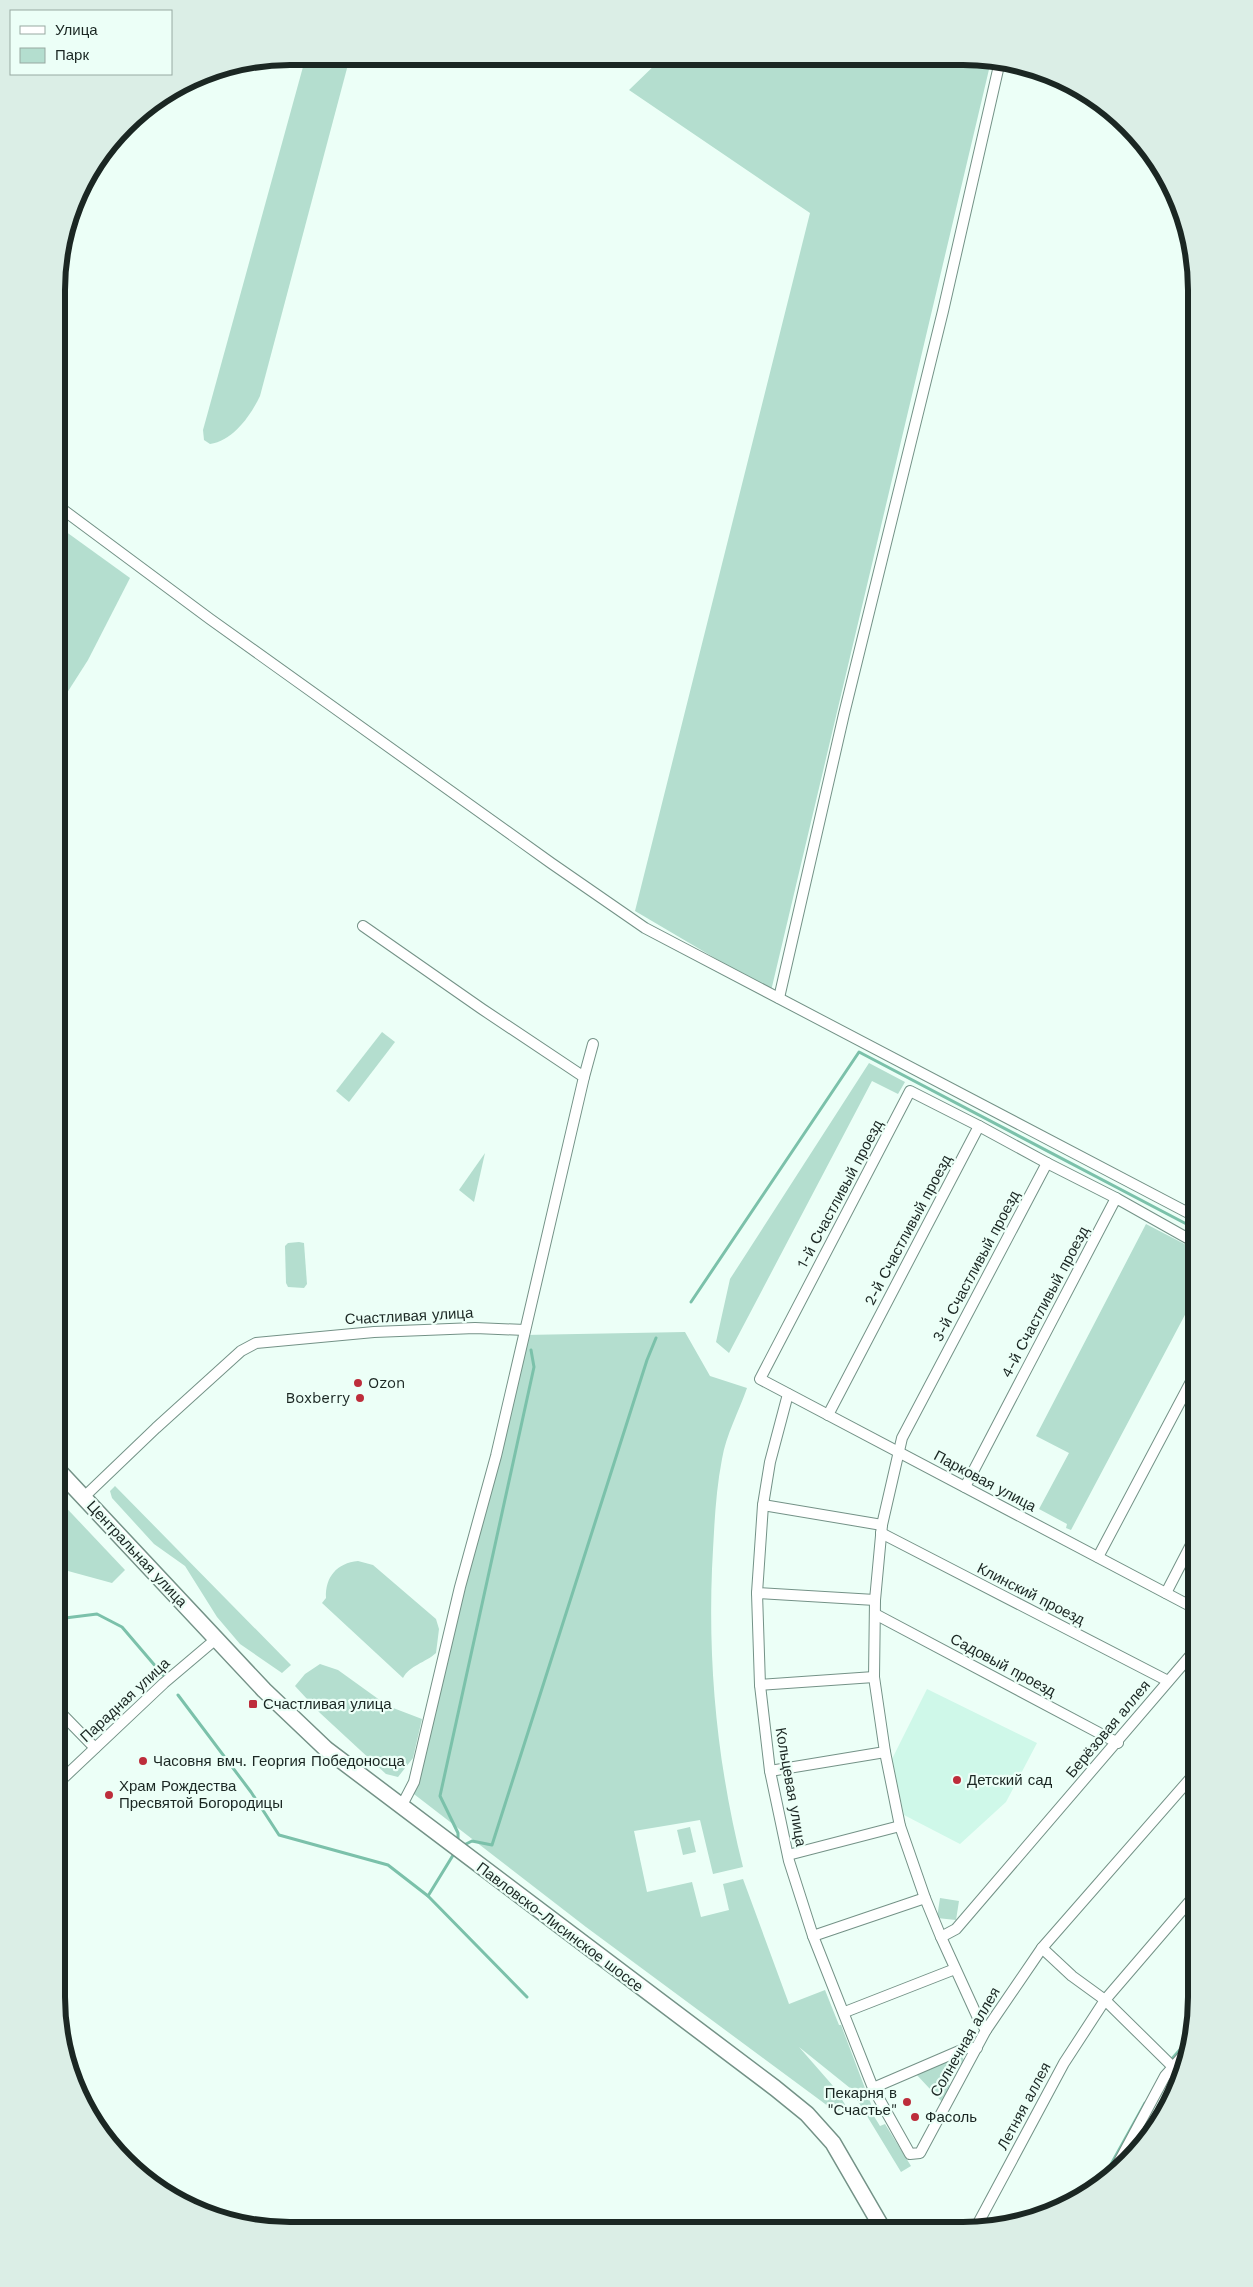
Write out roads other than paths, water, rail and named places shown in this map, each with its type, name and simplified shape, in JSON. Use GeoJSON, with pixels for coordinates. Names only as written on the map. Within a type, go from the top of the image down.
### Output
{"type":"FeatureCollection","features":[{"type":"Feature","properties":{"kind":"main road","name":"Центральная улица"},"geometry":{"type":"LineString","coordinates":[[65,1477],[216,1639]]}},
{"type":"Feature","properties":{"kind":"main road","name":"Павловско-Лисинское шоссе"},"geometry":{"type":"LineString","coordinates":[[216,1639],[264,1690],[326,1749],[807,2114],[833,2143],[879,2222]]}},
{"type":"Feature","properties":{"kind":"street"},"geometry":{"type":"LineString","coordinates":[[779,998],[844,714],[943,311],[998,68]]}},
{"type":"Feature","properties":{"kind":"street"},"geometry":{"type":"LineString","coordinates":[[65,511],[218,625],[635,922],[1188,1213]]}},
{"type":"Feature","properties":{"kind":"street"},"geometry":{"type":"LineString","coordinates":[[363,926],[584,1077]]}},
{"type":"Feature","properties":{"kind":"street"},"geometry":{"type":"LineString","coordinates":[[401,1807],[414,1782],[460,1587],[496,1456],[593,1044]]}},
{"type":"Feature","properties":{"kind":"street","name":"1-й Счастливый проезд"},"geometry":{"type":"LineString","coordinates":[[760,1378],[910,1091],[979,1126]]}},
{"type":"Feature","properties":{"kind":"street"},"geometry":{"type":"LineString","coordinates":[[979,1126],[1116,1198],[1188,1239]]}},
{"type":"Feature","properties":{"kind":"street","name":"2-й Счастливый проезд"},"geometry":{"type":"LineString","coordinates":[[828,1415],[979,1126]]}},
{"type":"Feature","properties":{"kind":"street","name":"3-й Счастливый проезд"},"geometry":{"type":"LineString","coordinates":[[986,2030],[978,2018],[941,1937],[900,1826],[885,1752],[874,1677],[875,1600],[881,1529],[902,1438],[1047,1163]]}},
{"type":"Feature","properties":{"kind":"street","name":"4-й Счастливый проезд"},"geometry":{"type":"LineString","coordinates":[[965,1487],[1116,1198]]}},
{"type":"Feature","properties":{"kind":"street","name":"Счастливая улица"},"geometry":{"type":"LineString","coordinates":[[84,1497],[241,1351],[256,1344],[404,1330],[475,1328],[525,1330]]}},
{"type":"Feature","properties":{"kind":"street","name":"Парковая улица"},"geometry":{"type":"LineString","coordinates":[[760,1378],[1188,1605]]}},
{"type":"Feature","properties":{"kind":"street"},"geometry":{"type":"LineString","coordinates":[[1098,1557],[1188,1387]]}},
{"type":"Feature","properties":{"kind":"street","name":"Кольцевая улица"},"geometry":{"type":"LineString","coordinates":[[788,1394],[770,1462],[763,1505],[758,1593],[760,1684],[770,1771],[788,1855],[813,1936],[845,2012],[873,2088],[910,2154],[920,2153]]}},
{"type":"Feature","properties":{"kind":"street","name":"Клинский проезд"},"geometry":{"type":"LineString","coordinates":[[763,1505],[881,1529],[1168,1682]]}},
{"type":"Feature","properties":{"kind":"street"},"geometry":{"type":"LineString","coordinates":[[1166,1593],[1188,1550]]}},
{"type":"Feature","properties":{"kind":"street"},"geometry":{"type":"LineString","coordinates":[[758,1593],[875,1600]]}},
{"type":"Feature","properties":{"kind":"street","name":"Садовый проезд"},"geometry":{"type":"LineString","coordinates":[[875,1614],[1118,1743]]}},
{"type":"Feature","properties":{"kind":"street","name":"Парадная улица"},"geometry":{"type":"LineString","coordinates":[[65,1776],[164,1683],[216,1639]]}},
{"type":"Feature","properties":{"kind":"street","name":"Берёзовая аллея"},"geometry":{"type":"LineString","coordinates":[[941,1937],[956,1929],[1118,1743],[1188,1658]]}},
{"type":"Feature","properties":{"kind":"street"},"geometry":{"type":"LineString","coordinates":[[760,1684],[874,1677]]}},
{"type":"Feature","properties":{"kind":"street"},"geometry":{"type":"LineString","coordinates":[[65,1717],[95,1748]]}},
{"type":"Feature","properties":{"kind":"street"},"geometry":{"type":"LineString","coordinates":[[770,1771],[885,1752]]}},
{"type":"Feature","properties":{"kind":"street","name":"Солнечная аллея"},"geometry":{"type":"LineString","coordinates":[[920,2153],[986,2030],[1042,1948],[1188,1781]]}},
{"type":"Feature","properties":{"kind":"street"},"geometry":{"type":"LineString","coordinates":[[788,1855],[900,1826]]}},
{"type":"Feature","properties":{"kind":"street"},"geometry":{"type":"LineString","coordinates":[[813,1936],[925,1898]]}},
{"type":"Feature","properties":{"kind":"street","name":"Летняя аллея"},"geometry":{"type":"LineString","coordinates":[[979,2222],[1064,2063],[1105,2000],[1188,1903]]}},
{"type":"Feature","properties":{"kind":"street"},"geometry":{"type":"LineString","coordinates":[[1042,1948],[1072,1976],[1105,2000],[1172,2066]]}},
{"type":"Feature","properties":{"kind":"street"},"geometry":{"type":"LineString","coordinates":[[845,2012],[955,1969]]}},
{"type":"Feature","properties":{"kind":"street"},"geometry":{"type":"LineString","coordinates":[[873,2088],[966,2048],[977,2048]]}},
{"type":"Feature","properties":{"kind":"street"},"geometry":{"type":"LineString","coordinates":[[1123,2155],[1172,2066],[1179,2059]]}},
{"type":"Feature","properties":{"kind":"waterway"},"geometry":{"type":"LineString","coordinates":[[691,1302],[859,1052],[1188,1225]]}},
{"type":"Feature","properties":{"kind":"waterway"},"geometry":{"type":"LineString","coordinates":[[462,1846],[472,1841],[492,1845],[647,1360],[656,1338]]}},
{"type":"Feature","properties":{"kind":"waterway"},"geometry":{"type":"LineString","coordinates":[[458,1844],[458,1833],[440,1796],[534,1367],[531,1350]]}},
{"type":"Feature","properties":{"kind":"waterway"},"geometry":{"type":"LineString","coordinates":[[65,1618],[97,1614],[122,1627],[163,1675]]}},
{"type":"Feature","properties":{"kind":"waterway"},"geometry":{"type":"LineString","coordinates":[[178,1695],[251,1792],[279,1835],[388,1865],[428,1896],[527,1997]]}},
{"type":"Feature","properties":{"kind":"waterway"},"geometry":{"type":"LineString","coordinates":[[428,1896],[455,1852]]}},
{"type":"Feature","properties":{"kind":"waterway"},"geometry":{"type":"LineString","coordinates":[[1170,2061],[1182,2047]]}},
{"type":"Feature","properties":{"kind":"waterway"},"geometry":{"type":"LineString","coordinates":[[1109,2168],[1145,2103]]}},
{"type":"Feature","properties":{"kind":"place","name":"Ozon"},"geometry":{"type":"Point","coordinates":[358,1383]}},
{"type":"Feature","properties":{"kind":"place","name":"Boxberry"},"geometry":{"type":"Point","coordinates":[360,1398]}},
{"type":"Feature","properties":{"kind":"place","name":"Счастливая улица"},"geometry":{"type":"Point","coordinates":[253,1704]}},
{"type":"Feature","properties":{"kind":"place","name":"Часовня вмч. Георгия Победоносца"},"geometry":{"type":"Point","coordinates":[143,1761]}},
{"type":"Feature","properties":{"kind":"place","name":"Детский сад"},"geometry":{"type":"Point","coordinates":[957,1780]}},
{"type":"Feature","properties":{"kind":"place","name":"Храм Рождества Пресвятой Богородицы"},"geometry":{"type":"Point","coordinates":[109,1795]}},
{"type":"Feature","properties":{"kind":"place","name":"Пекарня в \"Счастье\""},"geometry":{"type":"Point","coordinates":[907,2102]}},
{"type":"Feature","properties":{"kind":"place","name":"Фасоль"},"geometry":{"type":"Point","coordinates":[915,2117]}}]}
